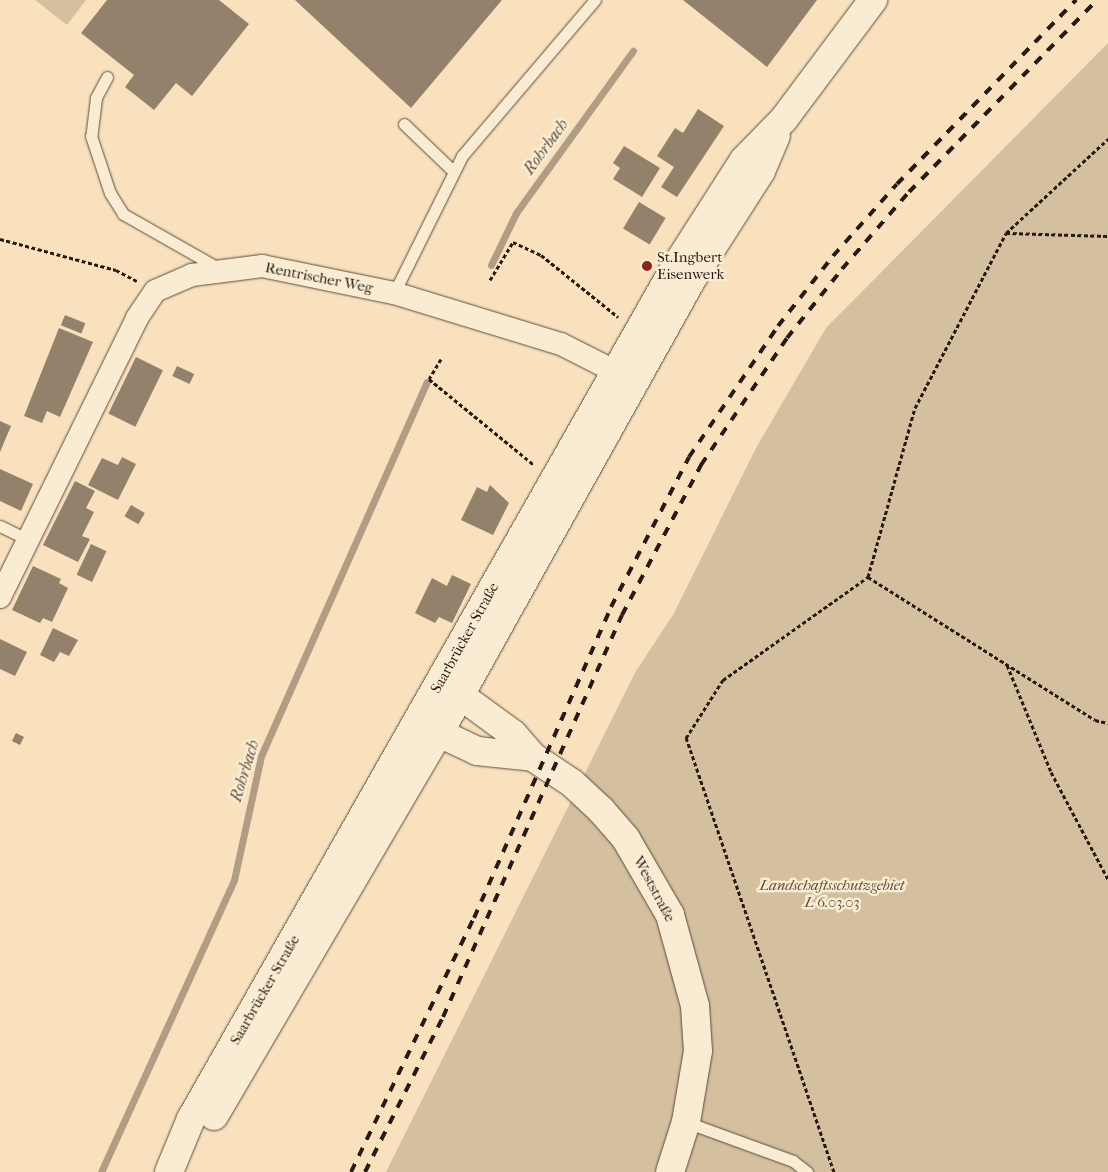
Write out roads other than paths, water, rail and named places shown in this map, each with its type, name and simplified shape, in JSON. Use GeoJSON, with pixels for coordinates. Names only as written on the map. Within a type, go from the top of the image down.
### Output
{"type":"FeatureCollection","features":[{"type":"Feature","properties":{"kind":"main road","name":"Saarbrücker Straße"},"geometry":{"type":"LineString","coordinates":[[174,1172],[206,1129],[461,696],[624,375],[636,332],[744,160],[784,119],[873,0]]}},
{"type":"Feature","properties":{"kind":"main road","name":"Saarbrücker Straße"},"geometry":{"type":"LineString","coordinates":[[169,1172],[191,1118],[426,708],[553,480],[761,171],[784,119]]}},
{"type":"Feature","properties":{"kind":"main road"},"geometry":{"type":"LineString","coordinates":[[461,696],[443,697],[426,708],[428,722],[439,733],[477,751],[533,757]]}},
{"type":"Feature","properties":{"kind":"main road","name":"Weststraße"},"geometry":{"type":"LineString","coordinates":[[461,696],[513,734],[533,757],[601,810],[626,840],[670,915],[695,1006],[698,1051],[686,1122],[670,1172]]}},
{"type":"Feature","properties":{"kind":"street","name":"Rentrischer Weg"},"geometry":{"type":"LineString","coordinates":[[27,539],[137,318],[154,291],[218,268],[262,266],[394,292],[505,325],[624,375]]}},
{"type":"Feature","properties":{"kind":"street"},"geometry":{"type":"LineString","coordinates":[[0,597],[27,539]]}},
{"type":"Feature","properties":{"kind":"lane"},"geometry":{"type":"LineString","coordinates":[[394,292],[462,156],[595,0]]}},
{"type":"Feature","properties":{"kind":"lane"},"geometry":{"type":"LineString","coordinates":[[107,77],[96,98],[92,136],[110,193],[123,214],[218,268]]}},
{"type":"Feature","properties":{"kind":"lane"},"geometry":{"type":"LineString","coordinates":[[404,124],[454,172]]}},
{"type":"Feature","properties":{"kind":"lane"},"geometry":{"type":"LineString","coordinates":[[0,526],[27,539]]}},
{"type":"Feature","properties":{"kind":"lane"},"geometry":{"type":"LineString","coordinates":[[686,1122],[792,1161],[807,1172]]}},
{"type":"Feature","properties":{"kind":"waterway","name":"Rohrbach"},"geometry":{"type":"LineString","coordinates":[[491,265],[516,213],[633,51]]}},
{"type":"Feature","properties":{"kind":"waterway","name":"Rohrbach"},"geometry":{"type":"LineString","coordinates":[[101,1172],[234,880],[261,756],[427,382]]}},
{"type":"Feature","properties":{"kind":"railway"},"geometry":{"type":"LineString","coordinates":[[351,1172],[474,918],[611,607],[689,457],[778,326],[833,256],[897,184],[1076,0]]}},
{"type":"Feature","properties":{"kind":"railway"},"geometry":{"type":"LineString","coordinates":[[365,1172],[443,1017],[622,615],[701,465],[787,338],[842,269],[909,192],[1097,0]]}},
{"type":"Feature","properties":{"kind":"place","name":"St.Ingbert Eisenwerk"},"geometry":{"type":"Point","coordinates":[647,266]}},
{"type":"Feature","properties":{"kind":"park label","name":"Landschaftsschutzgebiet L 6.03.03"},"geometry":{"type":"Point","coordinates":[832,894]}}]}
